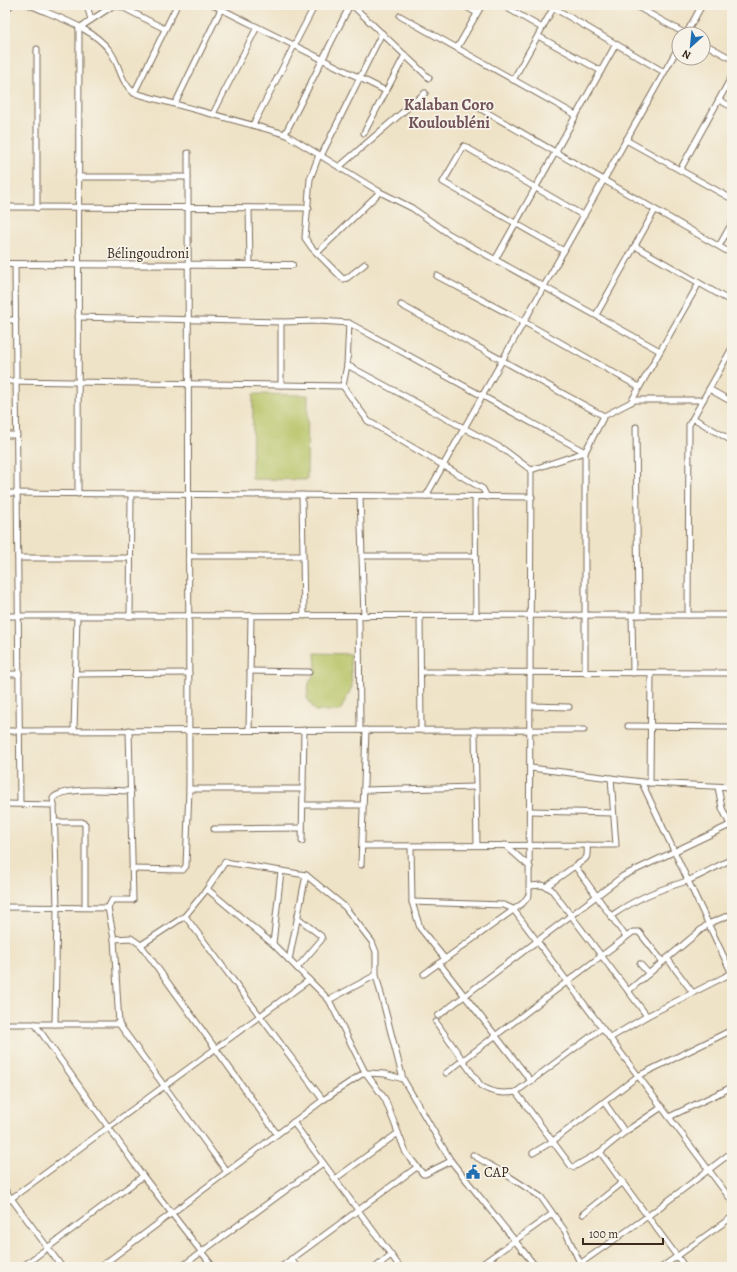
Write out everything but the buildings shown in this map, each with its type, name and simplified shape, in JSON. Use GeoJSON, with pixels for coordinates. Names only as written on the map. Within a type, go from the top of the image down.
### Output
{"type":"FeatureCollection","features":[{"type":"Feature","properties":{"kind":"street"},"geometry":{"type":"LineString","coordinates":[[5,11],[11,5]]}},
{"type":"Feature","properties":{"kind":"street"},"geometry":{"type":"LineString","coordinates":[[30,5],[79,28],[97,39],[110,51],[126,87],[134,93],[285,134],[380,192],[412,208],[449,234],[660,351]]}},
{"type":"Feature","properties":{"kind":"street"},"geometry":{"type":"LineString","coordinates":[[87,5],[91,20]]}},
{"type":"Feature","properties":{"kind":"street"},"geometry":{"type":"LineString","coordinates":[[134,93],[177,5]]}},
{"type":"Feature","properties":{"kind":"street"},"geometry":{"type":"LineString","coordinates":[[213,5],[386,91]]}},
{"type":"Feature","properties":{"kind":"street"},"geometry":{"type":"LineString","coordinates":[[254,125],[314,5]]}},
{"type":"Feature","properties":{"kind":"street"},"geometry":{"type":"LineString","coordinates":[[285,134],[351,5],[429,78]]}},
{"type":"Feature","properties":{"kind":"street"},"geometry":{"type":"LineString","coordinates":[[463,5],[477,13]]}},
{"type":"Feature","properties":{"kind":"street"},"geometry":{"type":"LineString","coordinates":[[458,48],[482,5]]}},
{"type":"Feature","properties":{"kind":"street"},"geometry":{"type":"LineString","coordinates":[[502,5],[542,28]]}},
{"type":"Feature","properties":{"kind":"street"},"geometry":{"type":"LineString","coordinates":[[634,5],[672,26]]}},
{"type":"Feature","properties":{"kind":"street"},"geometry":{"type":"LineString","coordinates":[[690,26],[702,5]]}},
{"type":"Feature","properties":{"kind":"street"},"geometry":{"type":"LineString","coordinates":[[725,5],[732,9]]}},
{"type":"Feature","properties":{"kind":"street"},"geometry":{"type":"LineString","coordinates":[[79,28],[112,7],[120,6],[165,28]]}},
{"type":"Feature","properties":{"kind":"street"},"geometry":{"type":"LineString","coordinates":[[514,80],[554,7],[664,72]]}},
{"type":"Feature","properties":{"kind":"street"},"geometry":{"type":"LineString","coordinates":[[175,104],[221,9]]}},
{"type":"Feature","properties":{"kind":"street"},"geometry":{"type":"LineString","coordinates":[[400,16],[576,115]]}},
{"type":"Feature","properties":{"kind":"street"},"geometry":{"type":"LineString","coordinates":[[213,114],[257,27]]}},
{"type":"Feature","properties":{"kind":"street"},"geometry":{"type":"LineString","coordinates":[[78,494],[79,28]]}},
{"type":"Feature","properties":{"kind":"street"},"geometry":{"type":"LineString","coordinates":[[365,264],[347,278],[343,279],[317,253],[305,238],[309,208],[310,179],[320,156],[382,33]]}},
{"type":"Feature","properties":{"kind":"street"},"geometry":{"type":"LineString","coordinates":[[538,36],[601,71]]}},
{"type":"Feature","properties":{"kind":"street"},"geometry":{"type":"LineString","coordinates":[[495,260],[616,44]]}},
{"type":"Feature","properties":{"kind":"street"},"geometry":{"type":"LineString","coordinates":[[711,47],[732,59]]}},
{"type":"Feature","properties":{"kind":"street"},"geometry":{"type":"LineString","coordinates":[[37,49],[37,208]]}},
{"type":"Feature","properties":{"kind":"street"},"geometry":{"type":"LineString","coordinates":[[364,133],[405,55]]}},
{"type":"Feature","properties":{"kind":"street"},"geometry":{"type":"LineString","coordinates":[[426,496],[671,60]]}},
{"type":"Feature","properties":{"kind":"street"},"geometry":{"type":"LineString","coordinates":[[680,170],[732,76]]}},
{"type":"Feature","properties":{"kind":"street"},"geometry":{"type":"LineString","coordinates":[[339,167],[425,93]]}},
{"type":"Feature","properties":{"kind":"street"},"geometry":{"type":"LineString","coordinates":[[719,100],[732,107]]}},
{"type":"Feature","properties":{"kind":"street"},"geometry":{"type":"LineString","coordinates":[[467,101],[732,254]]}},
{"type":"Feature","properties":{"kind":"street"},"geometry":{"type":"LineString","coordinates":[[626,140],[732,199]]}},
{"type":"Feature","properties":{"kind":"street"},"geometry":{"type":"LineString","coordinates":[[564,251],[444,182],[464,146],[584,216]]}},
{"type":"Feature","properties":{"kind":"street"},"geometry":{"type":"LineString","coordinates":[[132,869],[183,870],[186,866],[189,789],[188,153]]}},
{"type":"Feature","properties":{"kind":"street"},"geometry":{"type":"LineString","coordinates":[[78,176],[188,177]]}},
{"type":"Feature","properties":{"kind":"street"},"geometry":{"type":"LineString","coordinates":[[317,253],[380,192]]}},
{"type":"Feature","properties":{"kind":"street"},"geometry":{"type":"LineString","coordinates":[[5,207],[309,208]]}},
{"type":"Feature","properties":{"kind":"street"},"geometry":{"type":"LineString","coordinates":[[249,208],[250,265]]}},
{"type":"Feature","properties":{"kind":"street"},"geometry":{"type":"LineString","coordinates":[[596,315],[655,210]]}},
{"type":"Feature","properties":{"kind":"street"},"geometry":{"type":"LineString","coordinates":[[719,246],[732,223]]}},
{"type":"Feature","properties":{"kind":"street"},"geometry":{"type":"LineString","coordinates":[[634,246],[732,302]]}},
{"type":"Feature","properties":{"kind":"street","name":"Bélingoudroni"},"geometry":{"type":"LineString","coordinates":[[5,264],[292,265]]}},
{"type":"Feature","properties":{"kind":"street"},"geometry":{"type":"LineString","coordinates":[[15,264],[20,803]]}},
{"type":"Feature","properties":{"kind":"street"},"geometry":{"type":"LineString","coordinates":[[437,276],[524,322],[639,387]]}},
{"type":"Feature","properties":{"kind":"street"},"geometry":{"type":"LineString","coordinates":[[630,403],[699,283]]}},
{"type":"Feature","properties":{"kind":"street"},"geometry":{"type":"LineString","coordinates":[[401,305],[604,416]]}},
{"type":"Feature","properties":{"kind":"street"},"geometry":{"type":"LineString","coordinates":[[78,317],[281,322],[320,321],[349,323],[585,452]]}},
{"type":"Feature","properties":{"kind":"street"},"geometry":{"type":"LineString","coordinates":[[5,320],[16,320]]}},
{"type":"Feature","properties":{"kind":"street"},"geometry":{"type":"LineString","coordinates":[[281,322],[281,385]]}},
{"type":"Feature","properties":{"kind":"street"},"geometry":{"type":"LineString","coordinates":[[349,323],[347,365],[343,386],[368,421],[484,489],[487,497]]}},
{"type":"Feature","properties":{"kind":"street"},"geometry":{"type":"LineString","coordinates":[[688,615],[689,425],[731,352]]}},
{"type":"Feature","properties":{"kind":"street"},"geometry":{"type":"LineString","coordinates":[[347,365],[503,449],[531,470]]}},
{"type":"Feature","properties":{"kind":"street"},"geometry":{"type":"LineString","coordinates":[[5,381],[343,386]]}},
{"type":"Feature","properties":{"kind":"street"},"geometry":{"type":"LineString","coordinates":[[709,389],[732,402]]}},
{"type":"Feature","properties":{"kind":"street"},"geometry":{"type":"LineString","coordinates":[[585,672],[585,452],[604,416],[635,400],[703,400]]}},
{"type":"Feature","properties":{"kind":"street"},"geometry":{"type":"LineString","coordinates":[[692,418],[732,440]]}},
{"type":"Feature","properties":{"kind":"street"},"geometry":{"type":"LineString","coordinates":[[633,673],[635,616],[636,428]]}},
{"type":"Feature","properties":{"kind":"street"},"geometry":{"type":"LineString","coordinates":[[5,435],[17,435]]}},
{"type":"Feature","properties":{"kind":"street"},"geometry":{"type":"LineString","coordinates":[[531,470],[585,452]]}},
{"type":"Feature","properties":{"kind":"street"},"geometry":{"type":"LineString","coordinates":[[424,974],[527,899],[530,886],[531,470]]}},
{"type":"Feature","properties":{"kind":"street"},"geometry":{"type":"LineString","coordinates":[[5,493],[532,497]]}},
{"type":"Feature","properties":{"kind":"street"},"geometry":{"type":"LineString","coordinates":[[130,616],[131,494]]}},
{"type":"Feature","properties":{"kind":"street"},"geometry":{"type":"LineString","coordinates":[[302,495],[304,616]]}},
{"type":"Feature","properties":{"kind":"street"},"geometry":{"type":"LineString","coordinates":[[360,496],[362,556],[360,730]]}},
{"type":"Feature","properties":{"kind":"street"},"geometry":{"type":"LineString","coordinates":[[475,497],[476,616]]}},
{"type":"Feature","properties":{"kind":"street"},"geometry":{"type":"LineString","coordinates":[[189,556],[303,556]]}},
{"type":"Feature","properties":{"kind":"street"},"geometry":{"type":"LineString","coordinates":[[362,556],[476,556]]}},
{"type":"Feature","properties":{"kind":"street"},"geometry":{"type":"LineString","coordinates":[[18,558],[130,558]]}},
{"type":"Feature","properties":{"kind":"street"},"geometry":{"type":"LineString","coordinates":[[420,615],[421,730]]}},
{"type":"Feature","properties":{"kind":"street"},"geometry":{"type":"LineString","coordinates":[[5,616],[732,615]]}},
{"type":"Feature","properties":{"kind":"street"},"geometry":{"type":"LineString","coordinates":[[74,730],[77,616]]}},
{"type":"Feature","properties":{"kind":"street"},"geometry":{"type":"LineString","coordinates":[[249,730],[251,616]]}},
{"type":"Feature","properties":{"kind":"street"},"geometry":{"type":"LineString","coordinates":[[250,671],[309,672]]}},
{"type":"Feature","properties":{"kind":"street"},"geometry":{"type":"LineString","coordinates":[[420,672],[732,673]]}},
{"type":"Feature","properties":{"kind":"street"},"geometry":{"type":"LineString","coordinates":[[75,674],[189,673]]}},
{"type":"Feature","properties":{"kind":"street"},"geometry":{"type":"LineString","coordinates":[[650,783],[652,673]]}},
{"type":"Feature","properties":{"kind":"street"},"geometry":{"type":"LineString","coordinates":[[5,674],[19,674]]}},
{"type":"Feature","properties":{"kind":"street"},"geometry":{"type":"LineString","coordinates":[[531,706],[569,707]]}},
{"type":"Feature","properties":{"kind":"street"},"geometry":{"type":"LineString","coordinates":[[628,726],[732,727]]}},
{"type":"Feature","properties":{"kind":"street"},"geometry":{"type":"LineString","coordinates":[[129,730],[133,900],[112,900],[108,908],[114,939],[119,1024],[227,1172]]}},
{"type":"Feature","properties":{"kind":"street"},"geometry":{"type":"LineString","coordinates":[[302,841],[304,730]]}},
{"type":"Feature","properties":{"kind":"street"},"geometry":{"type":"LineString","coordinates":[[361,865],[366,730]]}},
{"type":"Feature","properties":{"kind":"street"},"geometry":{"type":"LineString","coordinates":[[475,730],[477,845]]}},
{"type":"Feature","properties":{"kind":"street"},"geometry":{"type":"LineString","coordinates":[[5,731],[584,730]]}},
{"type":"Feature","properties":{"kind":"street"},"geometry":{"type":"LineString","coordinates":[[530,768],[650,783],[732,787]]}},
{"type":"Feature","properties":{"kind":"street"},"geometry":{"type":"LineString","coordinates":[[362,846],[616,845],[611,778]]}},
{"type":"Feature","properties":{"kind":"street"},"geometry":{"type":"LineString","coordinates":[[610,1038],[647,1016],[732,973],[642,782]]}},
{"type":"Feature","properties":{"kind":"street"},"geometry":{"type":"LineString","coordinates":[[364,790],[475,787]]}},
{"type":"Feature","properties":{"kind":"street"},"geometry":{"type":"LineString","coordinates":[[438,1016],[570,914],[623,876],[674,851],[731,826],[722,808],[718,787]]}},
{"type":"Feature","properties":{"kind":"street"},"geometry":{"type":"LineString","coordinates":[[189,789],[303,789]]}},
{"type":"Feature","properties":{"kind":"street"},"geometry":{"type":"LineString","coordinates":[[55,1024],[57,908],[53,798],[61,793],[82,791],[130,791]]}},
{"type":"Feature","properties":{"kind":"street"},"geometry":{"type":"LineString","coordinates":[[5,804],[20,803],[54,805]]}},
{"type":"Feature","properties":{"kind":"street"},"geometry":{"type":"LineString","coordinates":[[303,805],[363,805]]}},
{"type":"Feature","properties":{"kind":"street"},"geometry":{"type":"LineString","coordinates":[[530,812],[613,814]]}},
{"type":"Feature","properties":{"kind":"street"},"geometry":{"type":"LineString","coordinates":[[54,822],[82,822],[85,824],[85,907]]}},
{"type":"Feature","properties":{"kind":"street"},"geometry":{"type":"LineString","coordinates":[[214,829],[302,828]]}},
{"type":"Feature","properties":{"kind":"street"},"geometry":{"type":"LineString","coordinates":[[505,845],[530,867]]}},
{"type":"Feature","properties":{"kind":"street"},"geometry":{"type":"LineString","coordinates":[[530,886],[547,886],[575,866],[585,861],[587,857],[587,845]]}},
{"type":"Feature","properties":{"kind":"street"},"geometry":{"type":"LineString","coordinates":[[411,846],[412,902],[420,928],[445,959]]}},
{"type":"Feature","properties":{"kind":"street"},"geometry":{"type":"LineString","coordinates":[[611,916],[632,902],[655,891],[688,880],[732,859]]}},
{"type":"Feature","properties":{"kind":"street"},"geometry":{"type":"LineString","coordinates":[[141,945],[184,916],[207,889],[225,862],[306,875],[345,907],[372,942],[376,952],[376,975],[403,1079],[451,1161],[536,1267]]}},
{"type":"Feature","properties":{"kind":"street"},"geometry":{"type":"LineString","coordinates":[[575,866],[626,937]]}},
{"type":"Feature","properties":{"kind":"street"},"geometry":{"type":"LineString","coordinates":[[273,944],[281,871]]}},
{"type":"Feature","properties":{"kind":"street"},"geometry":{"type":"LineString","coordinates":[[289,960],[306,875]]}},
{"type":"Feature","properties":{"kind":"street"},"geometry":{"type":"LineString","coordinates":[[547,886],[647,1016]]}},
{"type":"Feature","properties":{"kind":"street"},"geometry":{"type":"LineString","coordinates":[[207,889],[273,944],[329,1000],[366,1072],[385,1099],[406,1153],[417,1167],[425,1174],[451,1161]]}},
{"type":"Feature","properties":{"kind":"street"},"geometry":{"type":"LineString","coordinates":[[412,902],[504,905],[513,909],[732,1201]]}},
{"type":"Feature","properties":{"kind":"street"},"geometry":{"type":"LineString","coordinates":[[5,907],[108,908]]}},
{"type":"Feature","properties":{"kind":"street"},"geometry":{"type":"LineString","coordinates":[[628,991],[708,924],[732,914]]}},
{"type":"Feature","properties":{"kind":"street"},"geometry":{"type":"LineString","coordinates":[[184,916],[323,1100]]}},
{"type":"Feature","properties":{"kind":"street"},"geometry":{"type":"LineString","coordinates":[[297,968],[322,939],[321,936],[298,917]]}},
{"type":"Feature","properties":{"kind":"street"},"geometry":{"type":"LineString","coordinates":[[446,1072],[633,932],[639,932],[693,993]]}},
{"type":"Feature","properties":{"kind":"street"},"geometry":{"type":"LineString","coordinates":[[114,939],[131,938],[141,945],[277,1134]]}},
{"type":"Feature","properties":{"kind":"street"},"geometry":{"type":"LineString","coordinates":[[439,963],[531,1081]]}},
{"type":"Feature","properties":{"kind":"street"},"geometry":{"type":"LineString","coordinates":[[640,964],[649,974]]}},
{"type":"Feature","properties":{"kind":"street"},"geometry":{"type":"LineString","coordinates":[[329,1000],[376,975]]}},
{"type":"Feature","properties":{"kind":"street"},"geometry":{"type":"LineString","coordinates":[[5,1203],[308,980]]}},
{"type":"Feature","properties":{"kind":"street"},"geometry":{"type":"LineString","coordinates":[[436,1022],[481,1086],[490,1092],[500,1094],[516,1092],[602,1028]]}},
{"type":"Feature","properties":{"kind":"street"},"geometry":{"type":"LineString","coordinates":[[5,1024],[119,1024]]}},
{"type":"Feature","properties":{"kind":"street"},"geometry":{"type":"LineString","coordinates":[[35,1024],[143,1176],[213,1267]]}},
{"type":"Feature","properties":{"kind":"street"},"geometry":{"type":"LineString","coordinates":[[533,1152],[553,1141],[638,1076],[732,1030]]}},
{"type":"Feature","properties":{"kind":"street"},"geometry":{"type":"LineString","coordinates":[[100,1267],[323,1100],[366,1072],[385,1074],[403,1079]]}},
{"type":"Feature","properties":{"kind":"street"},"geometry":{"type":"LineString","coordinates":[[669,1117],[732,1087]]}},
{"type":"Feature","properties":{"kind":"street"},"geometry":{"type":"LineString","coordinates":[[516,1092],[570,1166],[574,1167],[600,1152],[625,1132],[662,1107]]}},
{"type":"Feature","properties":{"kind":"street"},"geometry":{"type":"LineString","coordinates":[[604,1102],[625,1132]]}},
{"type":"Feature","properties":{"kind":"street"},"geometry":{"type":"LineString","coordinates":[[293,1122],[400,1267]]}},
{"type":"Feature","properties":{"kind":"street"},"geometry":{"type":"LineString","coordinates":[[335,1179],[398,1133]]}},
{"type":"Feature","properties":{"kind":"street"},"geometry":{"type":"LineString","coordinates":[[600,1152],[685,1267]]}},
{"type":"Feature","properties":{"kind":"street"},"geometry":{"type":"LineString","coordinates":[[473,1156],[538,1194],[565,1231],[581,1265],[732,1152]]}},
{"type":"Feature","properties":{"kind":"street"},"geometry":{"type":"LineString","coordinates":[[181,1267],[323,1163]]}},
{"type":"Feature","properties":{"kind":"street"},"geometry":{"type":"LineString","coordinates":[[280,1267],[417,1167]]}},
{"type":"Feature","properties":{"kind":"street"},"geometry":{"type":"LineString","coordinates":[[22,1267],[143,1176]]}},
{"type":"Feature","properties":{"kind":"street"},"geometry":{"type":"LineString","coordinates":[[583,1214],[623,1182]]}},
{"type":"Feature","properties":{"kind":"street"},"geometry":{"type":"LineString","coordinates":[[5,1190],[62,1267]]}},
{"type":"Feature","properties":{"kind":"street"},"geometry":{"type":"LineString","coordinates":[[478,1267],[552,1214]]}},
{"type":"Feature","properties":{"kind":"street"},"geometry":{"type":"LineString","coordinates":[[662,1267],[732,1217]]}},
{"type":"Feature","properties":{"kind":"street"},"geometry":{"type":"LineString","coordinates":[[376,1267],[391,1255]]}},
{"type":"Feature","properties":{"kind":"street"},"geometry":{"type":"LineString","coordinates":[[291,1259],[297,1267]]}},
{"type":"Feature","properties":{"kind":"green space"},"geometry":{"type":"Polygon","coordinates":[[[253,394],[308,395],[307,480],[252,479],[253,394]]]}},
{"type":"Feature","properties":{"kind":"green space"},"geometry":{"type":"Polygon","coordinates":[[[315,653],[350,654],[352,687],[340,711],[315,711],[307,698],[309,683],[316,670],[315,653]]]}},
{"type":"Feature","properties":{"kind":"place","name":"CAP"},"geometry":{"type":"Point","coordinates":[473,1172]}},
{"type":"Feature","properties":{"kind":"district","name":"Kalaban Coro Kouloubléni"},"geometry":{"type":"Point","coordinates":[449,114]}}]}
